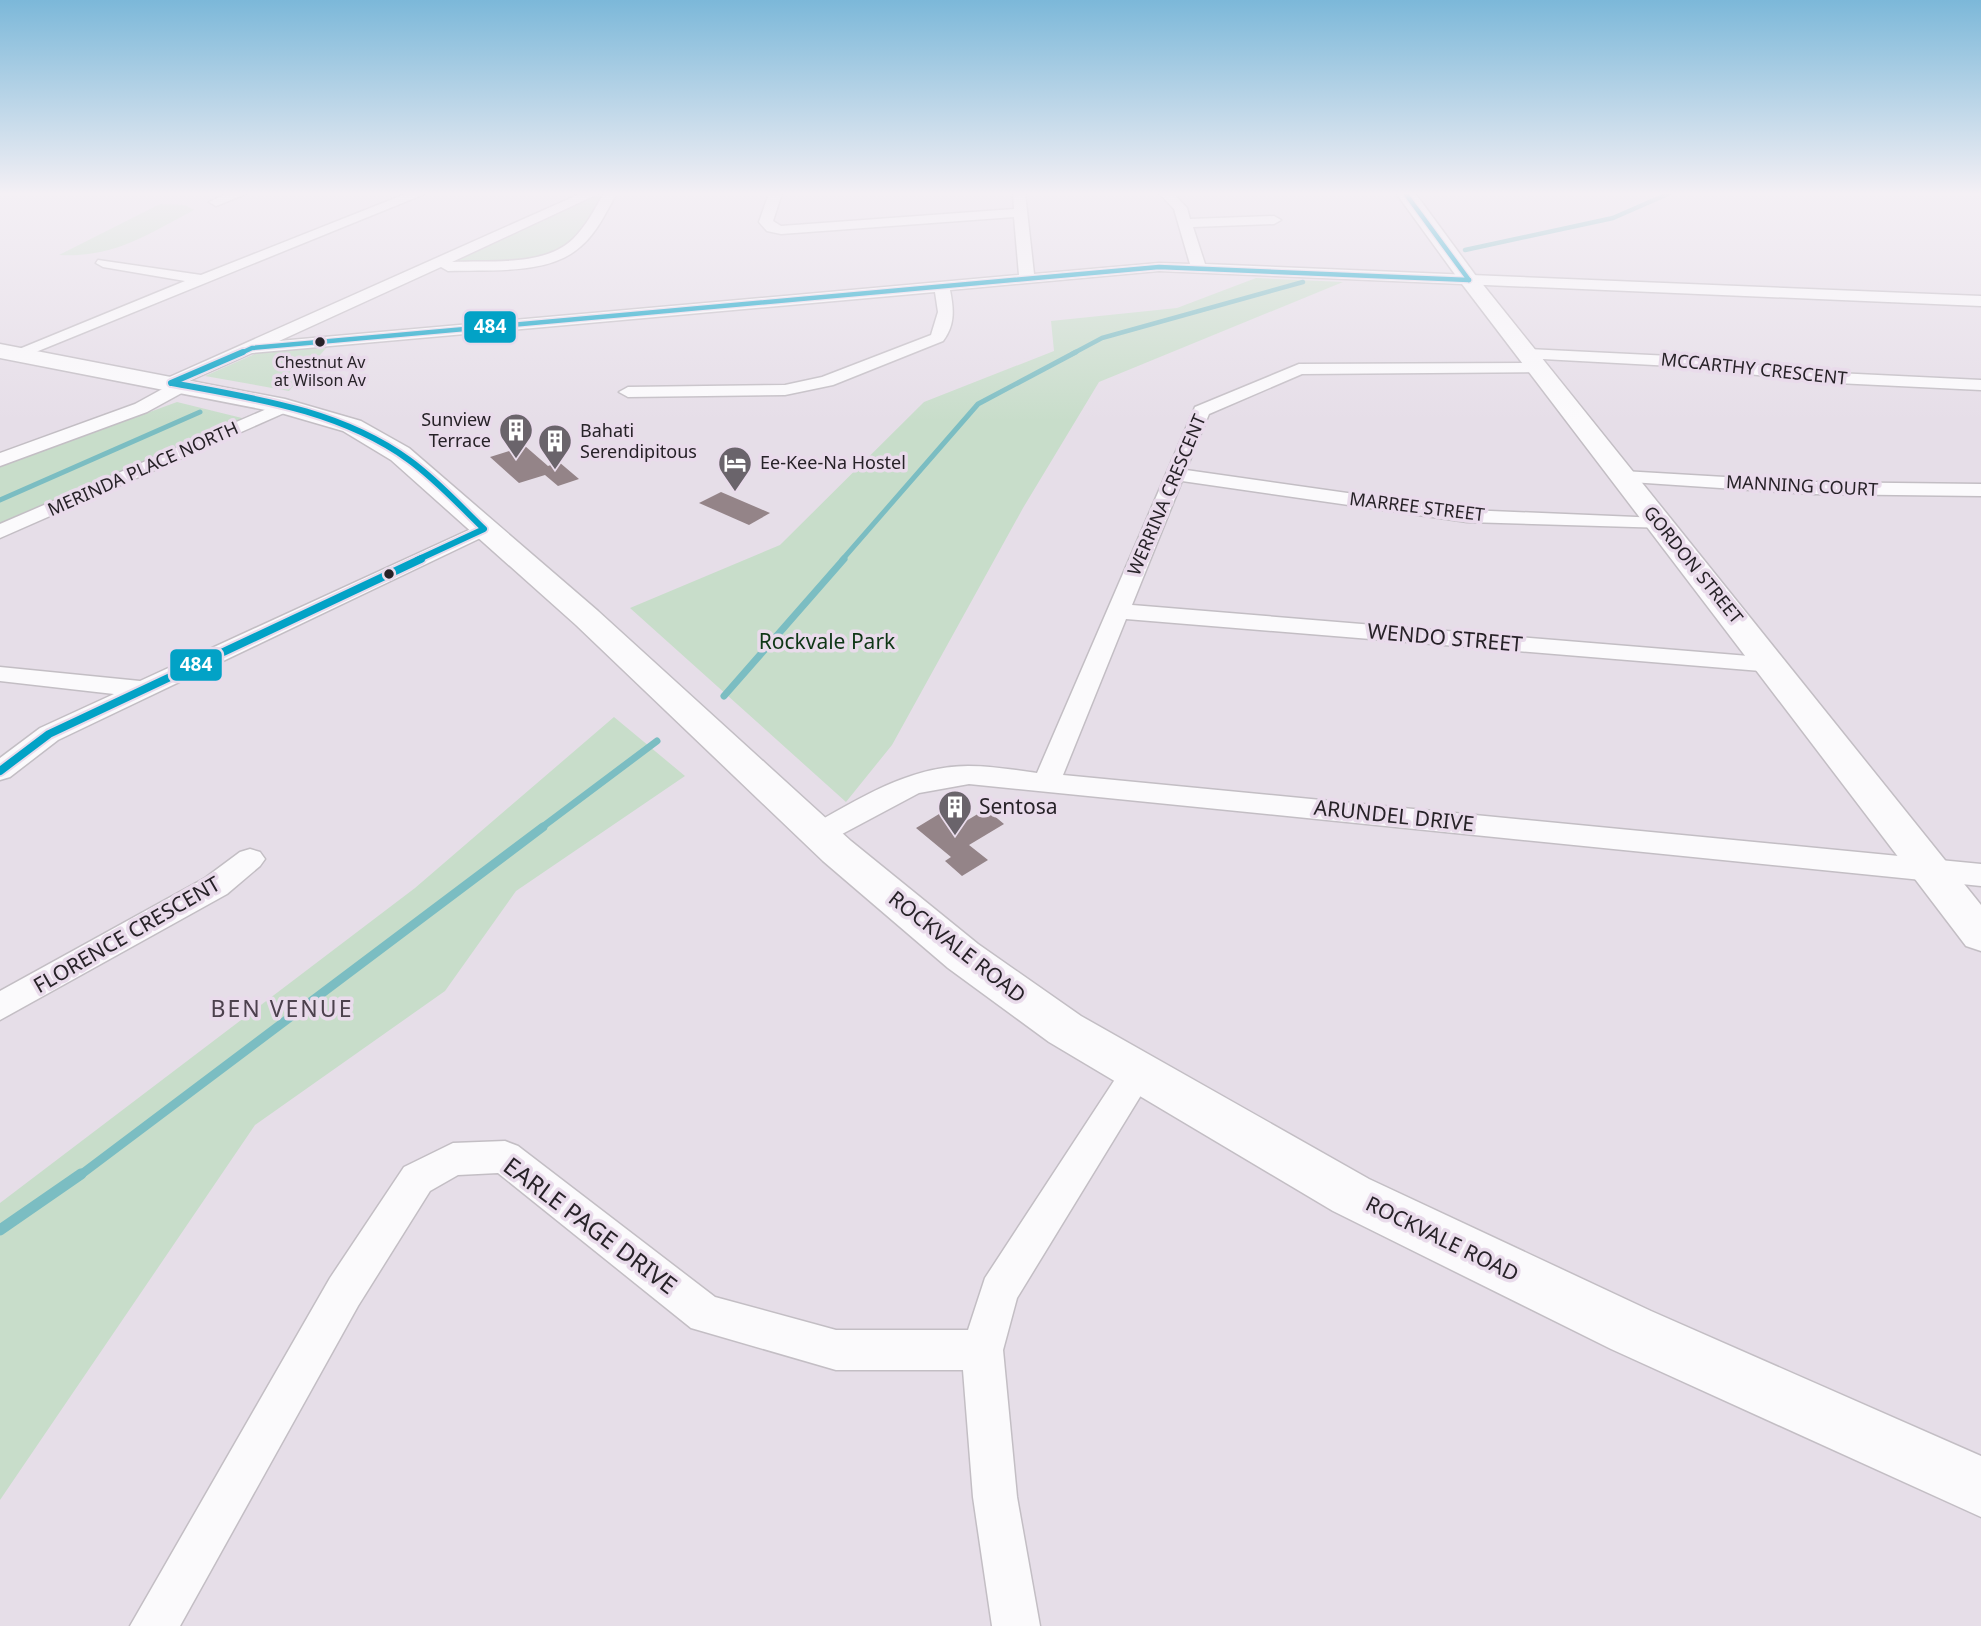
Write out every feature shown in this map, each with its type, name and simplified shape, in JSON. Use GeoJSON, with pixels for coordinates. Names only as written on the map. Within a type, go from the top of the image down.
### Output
{"type":"FeatureCollection","features":[{"type":"Feature","properties":{"kind":"street"},"geometry":{"type":"LineString","coordinates":[[137,269],[202,280]]}},
{"type":"Feature","properties":{"kind":"street"},"geometry":{"type":"LineString","coordinates":[[8,353],[230,269]]}},
{"type":"Feature","properties":{"kind":"street"},"geometry":{"type":"LineString","coordinates":[[0,460],[141,408],[177,384],[424,269]]}},
{"type":"Feature","properties":{"kind":"street"},"geometry":{"type":"LineString","coordinates":[[1026,269],[1027,278]]}},
{"type":"Feature","properties":{"kind":"street"},"geometry":{"type":"LineString","coordinates":[[252,348],[1136,269]]}},
{"type":"Feature","properties":{"kind":"street"},"geometry":{"type":"LineString","coordinates":[[1219,269],[1981,301]]}},
{"type":"Feature","properties":{"kind":"street","name":"GORDON STREET"},"geometry":{"type":"LineString","coordinates":[[1461,269],[1773,665],[1981,935]]}},
{"type":"Feature","properties":{"kind":"street"},"geometry":{"type":"LineString","coordinates":[[628,392],[785,390],[827,381],[900,355],[937,338],[942,331],[946,312],[942,286]]}},
{"type":"Feature","properties":{"kind":"street","name":"ROCKVALE ROAD"},"geometry":{"type":"LineString","coordinates":[[8,353],[285,406],[352,426],[400,454],[586,618],[819,834],[963,956],[1065,1029],[1351,1195],[1631,1330],[1981,1487]]}},
{"type":"Feature","properties":{"kind":"street","name":"MCCARTHY CRESCENT"},"geometry":{"type":"LineString","coordinates":[[1533,361],[1691,362],[1816,377],[1981,385]]}},
{"type":"Feature","properties":{"kind":"street","name":"WERRINA CRESCENT"},"geometry":{"type":"LineString","coordinates":[[1047,782],[1201,411],[1289,371],[1533,361]]}},
{"type":"Feature","properties":{"kind":"street","name":"MERINDA PLACE NORTH"},"geometry":{"type":"LineString","coordinates":[[0,532],[285,406]]}},
{"type":"Feature","properties":{"kind":"street","name":"MARREE STREET"},"geometry":{"type":"LineString","coordinates":[[1174,474],[1466,516],[1660,524]]}},
{"type":"Feature","properties":{"kind":"street","name":"MANNING COURT"},"geometry":{"type":"LineString","coordinates":[[1623,477],[1811,488],[1981,490]]}},
{"type":"Feature","properties":{"kind":"street"},"geometry":{"type":"LineString","coordinates":[[0,771],[49,734],[484,530]]}},
{"type":"Feature","properties":{"kind":"street","name":"WENDO STREET"},"geometry":{"type":"LineString","coordinates":[[1118,611],[1773,665]]}},
{"type":"Feature","properties":{"kind":"street"},"geometry":{"type":"LineString","coordinates":[[0,674],[141,689]]}},
{"type":"Feature","properties":{"kind":"street","name":"ARUNDEL DRIVE"},"geometry":{"type":"LineString","coordinates":[[819,834],[878,799],[945,775],[1047,782],[1981,875]]}},
{"type":"Feature","properties":{"kind":"street","name":"FLORENCE CRESCENT"},"geometry":{"type":"LineString","coordinates":[[0,1007],[216,886],[250,859]]}},
{"type":"Feature","properties":{"kind":"street"},"geometry":{"type":"LineString","coordinates":[[1016,1626],[995,1497],[982,1350],[999,1291],[1137,1073]]}},
{"type":"Feature","properties":{"kind":"street","name":"EARLE PAGE DRIVE"},"geometry":{"type":"LineString","coordinates":[[154,1626],[351,1281],[417,1179],[453,1159],[505,1157],[705,1314],[836,1350],[982,1350]]}},
{"type":"Feature","properties":{"kind":"green space","name":"Rockvale Park"},"geometry":{"type":"Polygon","coordinates":[[[1256,278],[1343,282],[1099,382],[1023,508],[892,745],[846,802],[630,608],[780,545],[924,402],[1054,351],[1051,321],[1177,308],[1256,278]]]}},
{"type":"Feature","properties":{"kind":"green space"},"geometry":{"type":"Polygon","coordinates":[[[327,347],[289,391],[205,376],[257,353],[327,347]]]}},
{"type":"Feature","properties":{"kind":"green space"},"geometry":{"type":"Polygon","coordinates":[[[177,402],[246,419],[0,527],[0,467],[177,402]]]}},
{"type":"Feature","properties":{"kind":"green space"},"geometry":{"type":"Polygon","coordinates":[[[614,717],[685,776],[516,891],[445,991],[255,1125],[0,1500],[0,1203],[415,888],[614,717]]]}},
{"type":"Feature","properties":{"kind":"building"},"geometry":{"type":"Polygon","coordinates":[[[525,446],[548,466],[559,462],[579,479],[558,486],[545,475],[519,483],[490,457],[525,446]]]}},
{"type":"Feature","properties":{"kind":"building"},"geometry":{"type":"Polygon","coordinates":[[[721,492],[770,513],[749,525],[699,503],[721,492]]]}},
{"type":"Feature","properties":{"kind":"building","name":"Sentosa"},"geometry":{"type":"Polygon","coordinates":[[[986,809],[1004,824],[969,845],[988,860],[962,876],[945,861],[951,857],[916,828],[944,811],[953,818],[958,815],[966,821],[986,809]]]}},
{"type":"Feature","properties":{"kind":"waterway"},"geometry":{"type":"LineString","coordinates":[[1072,354],[1102,338],[1303,282]]}},
{"type":"Feature","properties":{"kind":"waterway"},"geometry":{"type":"LineString","coordinates":[[842,560],[978,404],[1076,352]]}},
{"type":"Feature","properties":{"kind":"waterway"},"geometry":{"type":"LineString","coordinates":[[0,500],[200,412]]}},
{"type":"Feature","properties":{"kind":"waterway"},"geometry":{"type":"LineString","coordinates":[[724,696],[844,559]]}},
{"type":"Feature","properties":{"kind":"waterway"},"geometry":{"type":"LineString","coordinates":[[541,828],[657,741]]}},
{"type":"Feature","properties":{"kind":"waterway"},"geometry":{"type":"LineString","coordinates":[[79,1176],[543,827]]}},
{"type":"Feature","properties":{"kind":"waterway"},"geometry":{"type":"LineString","coordinates":[[0,1230],[81,1174]]}},
{"type":"Feature","properties":{"kind":"transit line","name":"484"},"geometry":{"type":"LineString","coordinates":[[171,383],[252,348],[1138,269]]}},
{"type":"Feature","properties":{"kind":"transit line","name":"484"},"geometry":{"type":"LineString","coordinates":[[1204,269],[1469,280]]}},
{"type":"Feature","properties":{"kind":"transit line","name":"484"},"geometry":{"type":"LineString","coordinates":[[1461,269],[1469,280]]}},
{"type":"Feature","properties":{"kind":"transit line","name":"484"},"geometry":{"type":"LineString","coordinates":[[0,771],[49,734],[484,529],[423,471],[401,454],[348,426],[290,407],[172,383]]}},
{"type":"Feature","properties":{"kind":"place","name":"Chestnut Av at Wilson Av"},"geometry":{"type":"Point","coordinates":[320,342]}},
{"type":"Feature","properties":{"kind":"place","name":"Sunview Terrace"},"geometry":{"type":"Point","coordinates":[516,460]}},
{"type":"Feature","properties":{"kind":"place","name":"Bahati Serendipitous"},"geometry":{"type":"Point","coordinates":[555,471]}},
{"type":"Feature","properties":{"kind":"place","name":"Ee-Kee-Na Hostel"},"geometry":{"type":"Point","coordinates":[735,493]}},
{"type":"Feature","properties":{"kind":"place","name":"Sentosa"},"geometry":{"type":"Point","coordinates":[955,837]}},
{"type":"Feature","properties":{"kind":"district","name":"BEN VENUE"},"geometry":{"type":"Point","coordinates":[282,1009]}}]}
